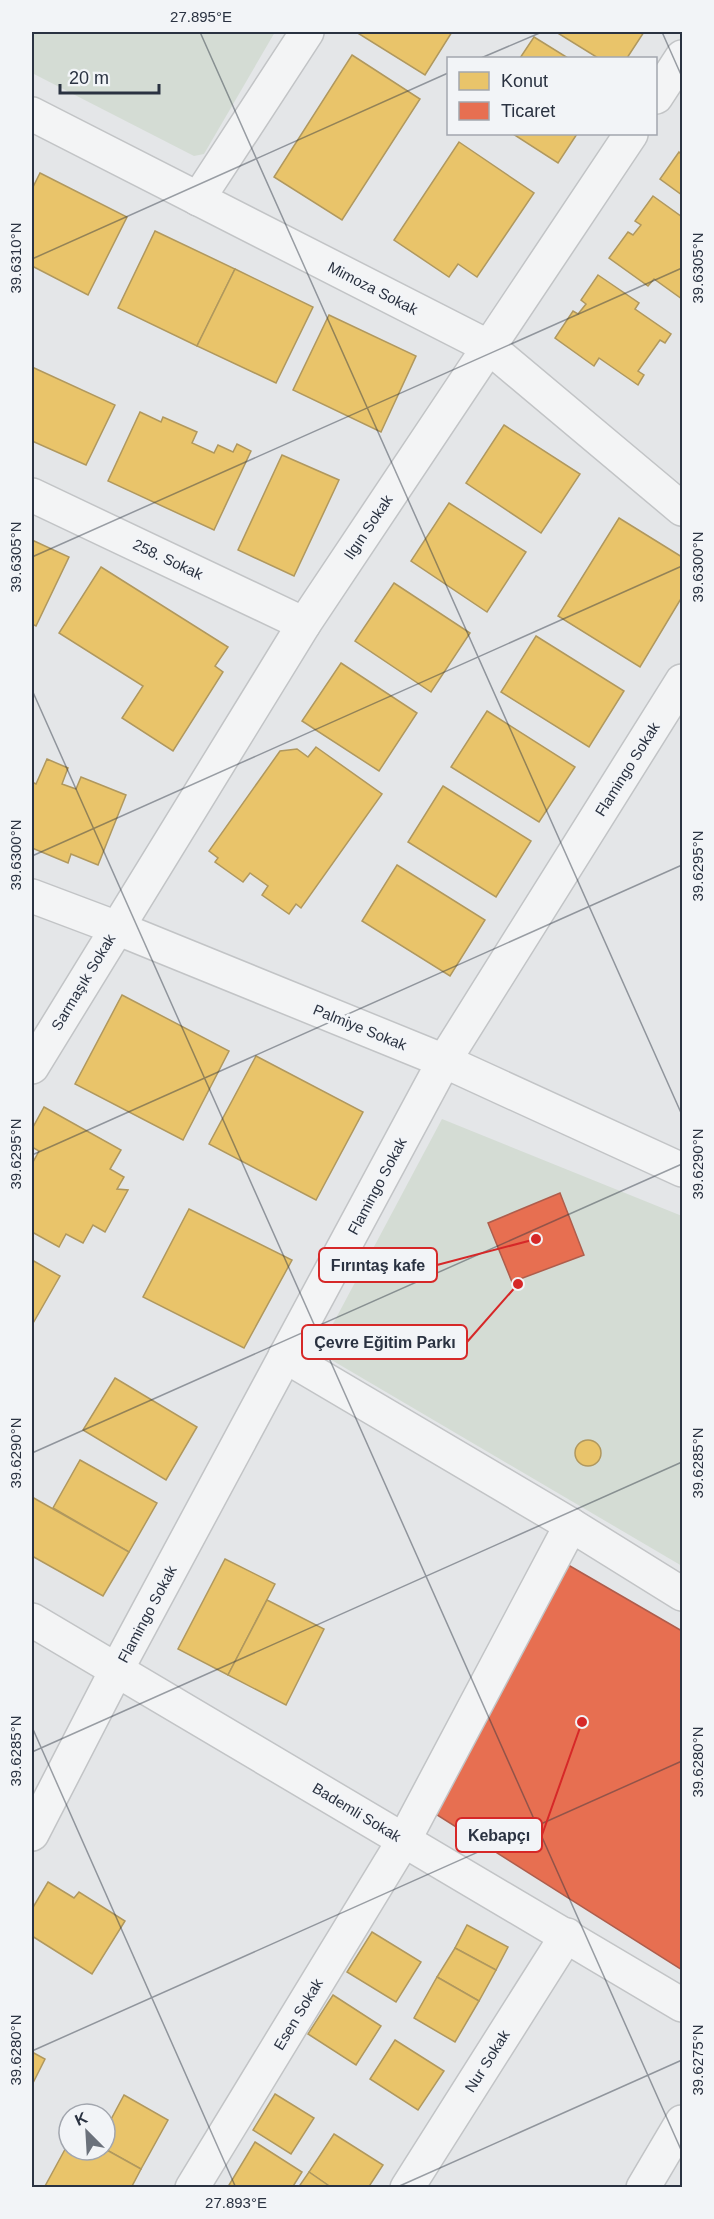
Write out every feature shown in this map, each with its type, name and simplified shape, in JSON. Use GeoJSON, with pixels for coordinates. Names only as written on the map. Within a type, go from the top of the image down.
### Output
{"type":"FeatureCollection","features":[{"type":"Feature","properties":{"kind":"street"},"geometry":{"type":"LineString","coordinates":[[198,199],[307,32]]}},
{"type":"Feature","properties":{"kind":"street"},"geometry":{"type":"LineString","coordinates":[[657,95],[682,57]]}},
{"type":"Feature","properties":{"kind":"street","name":"Mimoza Sokak"},"geometry":{"type":"LineString","coordinates":[[32,114],[489,347],[682,509]]}},
{"type":"Feature","properties":{"kind":"street","name":"Ilgın Sokak"},"geometry":{"type":"LineString","coordinates":[[117,928],[304,624],[630,135]]}},
{"type":"Feature","properties":{"kind":"street","name":"258. Sokak"},"geometry":{"type":"LineString","coordinates":[[32,495],[304,624]]}},
{"type":"Feature","properties":{"kind":"street","name":"Flamingo Sokak"},"geometry":{"type":"LineString","coordinates":[[32,1834],[117,1669],[444,1061],[682,681]]}},
{"type":"Feature","properties":{"kind":"street","name":"Palmiye Sokak"},"geometry":{"type":"LineString","coordinates":[[32,896],[117,928],[444,1061],[682,1170]]}},
{"type":"Feature","properties":{"kind":"street","name":"Sarmaşık Sokak"},"geometry":{"type":"LineString","coordinates":[[32,1068],[117,928]]}},
{"type":"Feature","properties":{"kind":"street"},"geometry":{"type":"LineString","coordinates":[[285,1356],[571,1524],[682,1594]]}},
{"type":"Feature","properties":{"kind":"street","name":"Esen Sokak"},"geometry":{"type":"LineString","coordinates":[[192,2187],[404,1840],[571,1524]]}},
{"type":"Feature","properties":{"kind":"street","name":"Bademli Sokak"},"geometry":{"type":"LineString","coordinates":[[32,1620],[682,2005]]}},
{"type":"Feature","properties":{"kind":"street","name":"Nur Sokak"},"geometry":{"type":"LineString","coordinates":[[407,2187],[567,1935]]}},
{"type":"Feature","properties":{"kind":"street"},"geometry":{"type":"LineString","coordinates":[[643,2187],[680,2133]]}},
{"type":"Feature","properties":{"kind":"shaded area"},"geometry":{"type":"Polygon","coordinates":[[[32,32],[275,32],[204,154],[194,156],[32,73],[32,32]]]}},
{"type":"Feature","properties":{"kind":"shaded area"},"geometry":{"type":"Polygon","coordinates":[[[442,1119],[682,1216],[682,1566],[318,1352],[442,1119]]]}},
{"type":"Feature","properties":{"kind":"building: Konut"},"geometry":{"type":"Polygon","coordinates":[[[356,32],[452,32],[425,75],[356,32]]]}},
{"type":"Feature","properties":{"kind":"building: Konut"},"geometry":{"type":"Polygon","coordinates":[[[556,32],[644,32],[628,57],[596,57],[556,32]]]}},
{"type":"Feature","properties":{"kind":"building: Konut"},"geometry":{"type":"Polygon","coordinates":[[[534,37],[566,57],[521,57],[534,37]]]}},
{"type":"Feature","properties":{"kind":"building: Konut"},"geometry":{"type":"Polygon","coordinates":[[[352,55],[420,99],[342,220],[274,177],[352,55]]]}},
{"type":"Feature","properties":{"kind":"building: Konut"},"geometry":{"type":"Polygon","coordinates":[[[515,135],[576,135],[558,163],[515,135]]]}},
{"type":"Feature","properties":{"kind":"building: Konut"},"geometry":{"type":"Polygon","coordinates":[[[459,142],[534,193],[477,277],[458,264],[449,277],[394,240],[459,142]]]}},
{"type":"Feature","properties":{"kind":"building: Konut"},"geometry":{"type":"Polygon","coordinates":[[[679,152],[682,155],[682,195],[660,179],[679,152]]]}},
{"type":"Feature","properties":{"kind":"building: Konut"},"geometry":{"type":"Polygon","coordinates":[[[40,173],[127,217],[88,295],[32,266],[32,189],[40,173]]]}},
{"type":"Feature","properties":{"kind":"building: Konut"},"geometry":{"type":"Polygon","coordinates":[[[653,196],[682,217],[682,299],[654,279],[648,286],[609,258],[628,232],[633,235],[641,225],[635,221],[653,196]]]}},
{"type":"Feature","properties":{"kind":"building: Konut"},"geometry":{"type":"Polygon","coordinates":[[[155,231],[235,269],[197,346],[118,308],[155,231]]]}},
{"type":"Feature","properties":{"kind":"building: Konut"},"geometry":{"type":"Polygon","coordinates":[[[235,269],[313,307],[276,383],[197,346],[235,269]]]}},
{"type":"Feature","properties":{"kind":"building: Konut"},"geometry":{"type":"Polygon","coordinates":[[[598,275],[639,303],[635,309],[671,334],[665,343],[660,340],[638,371],[644,375],[638,385],[599,358],[594,366],[555,338],[573,311],[578,314],[586,304],[581,300],[598,275]]]}},
{"type":"Feature","properties":{"kind":"building: Konut"},"geometry":{"type":"Polygon","coordinates":[[[329,315],[416,356],[381,432],[293,390],[329,315]]]}},
{"type":"Feature","properties":{"kind":"building: Konut"},"geometry":{"type":"Polygon","coordinates":[[[32,367],[115,405],[86,465],[32,441],[32,367]]]}},
{"type":"Feature","properties":{"kind":"building: Konut"},"geometry":{"type":"Polygon","coordinates":[[[140,412],[161,422],[163,417],[197,432],[192,443],[214,453],[218,445],[233,452],[237,444],[251,451],[214,530],[108,481],[140,412]]]}},
{"type":"Feature","properties":{"kind":"building: Konut"},"geometry":{"type":"Polygon","coordinates":[[[504,425],[580,474],[541,533],[466,483],[504,425]]]}},
{"type":"Feature","properties":{"kind":"building: Konut"},"geometry":{"type":"Polygon","coordinates":[[[282,455],[339,480],[294,576],[238,550],[282,455]]]}},
{"type":"Feature","properties":{"kind":"building: Konut"},"geometry":{"type":"Polygon","coordinates":[[[449,503],[526,552],[487,612],[411,561],[449,503]]]}},
{"type":"Feature","properties":{"kind":"building: Konut"},"geometry":{"type":"Polygon","coordinates":[[[619,518],[682,557],[682,597],[640,667],[558,616],[619,518]]]}},
{"type":"Feature","properties":{"kind":"building: Konut"},"geometry":{"type":"Polygon","coordinates":[[[32,540],[69,557],[36,626],[32,624],[32,540]]]}},
{"type":"Feature","properties":{"kind":"building: Konut"},"geometry":{"type":"Polygon","coordinates":[[[101,567],[228,647],[215,666],[223,672],[173,751],[122,718],[143,686],[59,633],[101,567]]]}},
{"type":"Feature","properties":{"kind":"building: Konut"},"geometry":{"type":"Polygon","coordinates":[[[394,583],[470,633],[431,692],[355,641],[394,583]]]}},
{"type":"Feature","properties":{"kind":"building: Konut"},"geometry":{"type":"Polygon","coordinates":[[[536,636],[624,691],[589,747],[501,692],[536,636]]]}},
{"type":"Feature","properties":{"kind":"building: Konut"},"geometry":{"type":"Polygon","coordinates":[[[341,663],[417,713],[379,771],[302,721],[341,663]]]}},
{"type":"Feature","properties":{"kind":"building: Konut"},"geometry":{"type":"Polygon","coordinates":[[[487,711],[575,767],[539,822],[451,767],[487,711]]]}},
{"type":"Feature","properties":{"kind":"building: Konut"},"geometry":{"type":"Polygon","coordinates":[[[316,747],[382,794],[301,908],[296,904],[289,914],[262,895],[268,886],[250,873],[243,882],[215,862],[218,858],[209,851],[280,751],[297,749],[308,757],[316,747]]]}},
{"type":"Feature","properties":{"kind":"building: Konut"},"geometry":{"type":"Polygon","coordinates":[[[47,759],[68,768],[62,784],[76,789],[81,777],[126,795],[98,865],[71,854],[68,863],[32,848],[32,782],[36,784],[47,759]]]}},
{"type":"Feature","properties":{"kind":"building: Konut"},"geometry":{"type":"Polygon","coordinates":[[[443,786],[531,841],[496,897],[408,842],[443,786]]]}},
{"type":"Feature","properties":{"kind":"building: Konut"},"geometry":{"type":"Polygon","coordinates":[[[397,865],[485,920],[450,976],[362,921],[397,865]]]}},
{"type":"Feature","properties":{"kind":"building: Konut"},"geometry":{"type":"Polygon","coordinates":[[[122,995],[229,1051],[183,1140],[75,1084],[122,995]]]}},
{"type":"Feature","properties":{"kind":"building: Konut"},"geometry":{"type":"Polygon","coordinates":[[[256,1056],[363,1112],[316,1200],[209,1144],[256,1056]]]}},
{"type":"Feature","properties":{"kind":"building: Konut"},"geometry":{"type":"Polygon","coordinates":[[[44,1107],[121,1150],[110,1169],[124,1177],[117,1189],[128,1190],[105,1232],[93,1225],[83,1243],[66,1234],[59,1247],[32,1232],[32,1164],[39,1151],[32,1147],[32,1129],[44,1107]]]}},
{"type":"Feature","properties":{"kind":"building: Konut"},"geometry":{"type":"Polygon","coordinates":[[[189,1209],[292,1260],[244,1348],[143,1297],[189,1209]]]}},
{"type":"Feature","properties":{"kind":"building: Konut"},"geometry":{"type":"Polygon","coordinates":[[[32,1260],[60,1276],[32,1325],[32,1260]]]}},
{"type":"Feature","properties":{"kind":"building: Konut"},"geometry":{"type":"Polygon","coordinates":[[[115,1378],[197,1427],[166,1480],[83,1430],[115,1378]]]}},
{"type":"Feature","properties":{"kind":"building: Konut"},"geometry":{"type":"Polygon","coordinates":[[[588,1440],[597,1444],[601,1453],[597,1462],[588,1466],[579,1462],[575,1453],[579,1444],[588,1440]]]}},
{"type":"Feature","properties":{"kind":"building: Konut"},"geometry":{"type":"Polygon","coordinates":[[[80,1460],[157,1503],[129,1552],[53,1508],[80,1460]]]}},
{"type":"Feature","properties":{"kind":"building: Konut"},"geometry":{"type":"Polygon","coordinates":[[[32,1497],[129,1552],[103,1596],[32,1556],[32,1497]]]}},
{"type":"Feature","properties":{"kind":"building: Konut"},"geometry":{"type":"Polygon","coordinates":[[[225,1559],[275,1584],[228,1675],[178,1649],[225,1559]]]}},
{"type":"Feature","properties":{"kind":"building: Konut"},"geometry":{"type":"Polygon","coordinates":[[[267,1600],[324,1629],[286,1705],[228,1675],[267,1600]]]}},
{"type":"Feature","properties":{"kind":"building: Konut"},"geometry":{"type":"Polygon","coordinates":[[[48,1882],[74,1898],[79,1892],[125,1921],[92,1974],[32,1936],[32,1909],[48,1882]]]}},
{"type":"Feature","properties":{"kind":"building: Konut"},"geometry":{"type":"Polygon","coordinates":[[[467,1925],[508,1947],[496,1970],[455,1948],[467,1925]]]}},
{"type":"Feature","properties":{"kind":"building: Konut"},"geometry":{"type":"Polygon","coordinates":[[[372,1932],[421,1962],[396,2002],[347,1972],[372,1932]]]}},
{"type":"Feature","properties":{"kind":"building: Konut"},"geometry":{"type":"Polygon","coordinates":[[[455,1948],[496,1970],[479,2001],[437,1977],[455,1948]]]}},
{"type":"Feature","properties":{"kind":"building: Konut"},"geometry":{"type":"Polygon","coordinates":[[[437,1977],[479,2001],[455,2042],[414,2018],[437,1977]]]}},
{"type":"Feature","properties":{"kind":"building: Konut"},"geometry":{"type":"Polygon","coordinates":[[[333,1995],[381,2026],[356,2065],[308,2034],[333,1995]]]}},
{"type":"Feature","properties":{"kind":"building: Konut"},"geometry":{"type":"Polygon","coordinates":[[[395,2040],[444,2071],[418,2110],[370,2079],[395,2040]]]}},
{"type":"Feature","properties":{"kind":"building: Konut"},"geometry":{"type":"Polygon","coordinates":[[[32,2052],[45,2059],[32,2085],[32,2052]]]}},
{"type":"Feature","properties":{"kind":"building: Konut"},"geometry":{"type":"Polygon","coordinates":[[[275,2094],[314,2118],[291,2154],[253,2130],[275,2094]]]}},
{"type":"Feature","properties":{"kind":"building: Konut"},"geometry":{"type":"Polygon","coordinates":[[[124,2095],[168,2120],[141,2169],[117,2156],[117,2108],[124,2095]]]}},
{"type":"Feature","properties":{"kind":"building: Konut"},"geometry":{"type":"Polygon","coordinates":[[[334,2134],[383,2165],[368,2188],[332,2188],[309,2172],[334,2134]]]}},
{"type":"Feature","properties":{"kind":"building: Konut"},"geometry":{"type":"Polygon","coordinates":[[[255,2142],[302,2172],[292,2188],[233,2188],[229,2185],[255,2142]]]}},
{"type":"Feature","properties":{"kind":"building: Konut"},"geometry":{"type":"Polygon","coordinates":[[[117,2156],[141,2169],[131,2188],[44,2188],[58,2162],[117,2162],[117,2156]]]}},
{"type":"Feature","properties":{"kind":"building: Konut"},"geometry":{"type":"Polygon","coordinates":[[[309,2172],[332,2188],[298,2188],[309,2172]]]}},
{"type":"Feature","properties":{"kind":"building: Ticaret"},"geometry":{"type":"Polygon","coordinates":[[[560,1193],[584,1255],[512,1282],[488,1223],[560,1193]]]}},
{"type":"Feature","properties":{"kind":"building: Ticaret"},"geometry":{"type":"Polygon","coordinates":[[[563,1562],[682,1631],[682,1970],[434,1813],[563,1562]]]}},
{"type":"Feature","properties":{"kind":"place","name":"Fırıntaş kafe"},"geometry":{"type":"Point","coordinates":[536,1239]}},
{"type":"Feature","properties":{"kind":"place","name":"Çevre Eğitim Parkı"},"geometry":{"type":"Point","coordinates":[518,1284]}},
{"type":"Feature","properties":{"kind":"place","name":"Kebapçı"},"geometry":{"type":"Point","coordinates":[582,1722]}}]}
